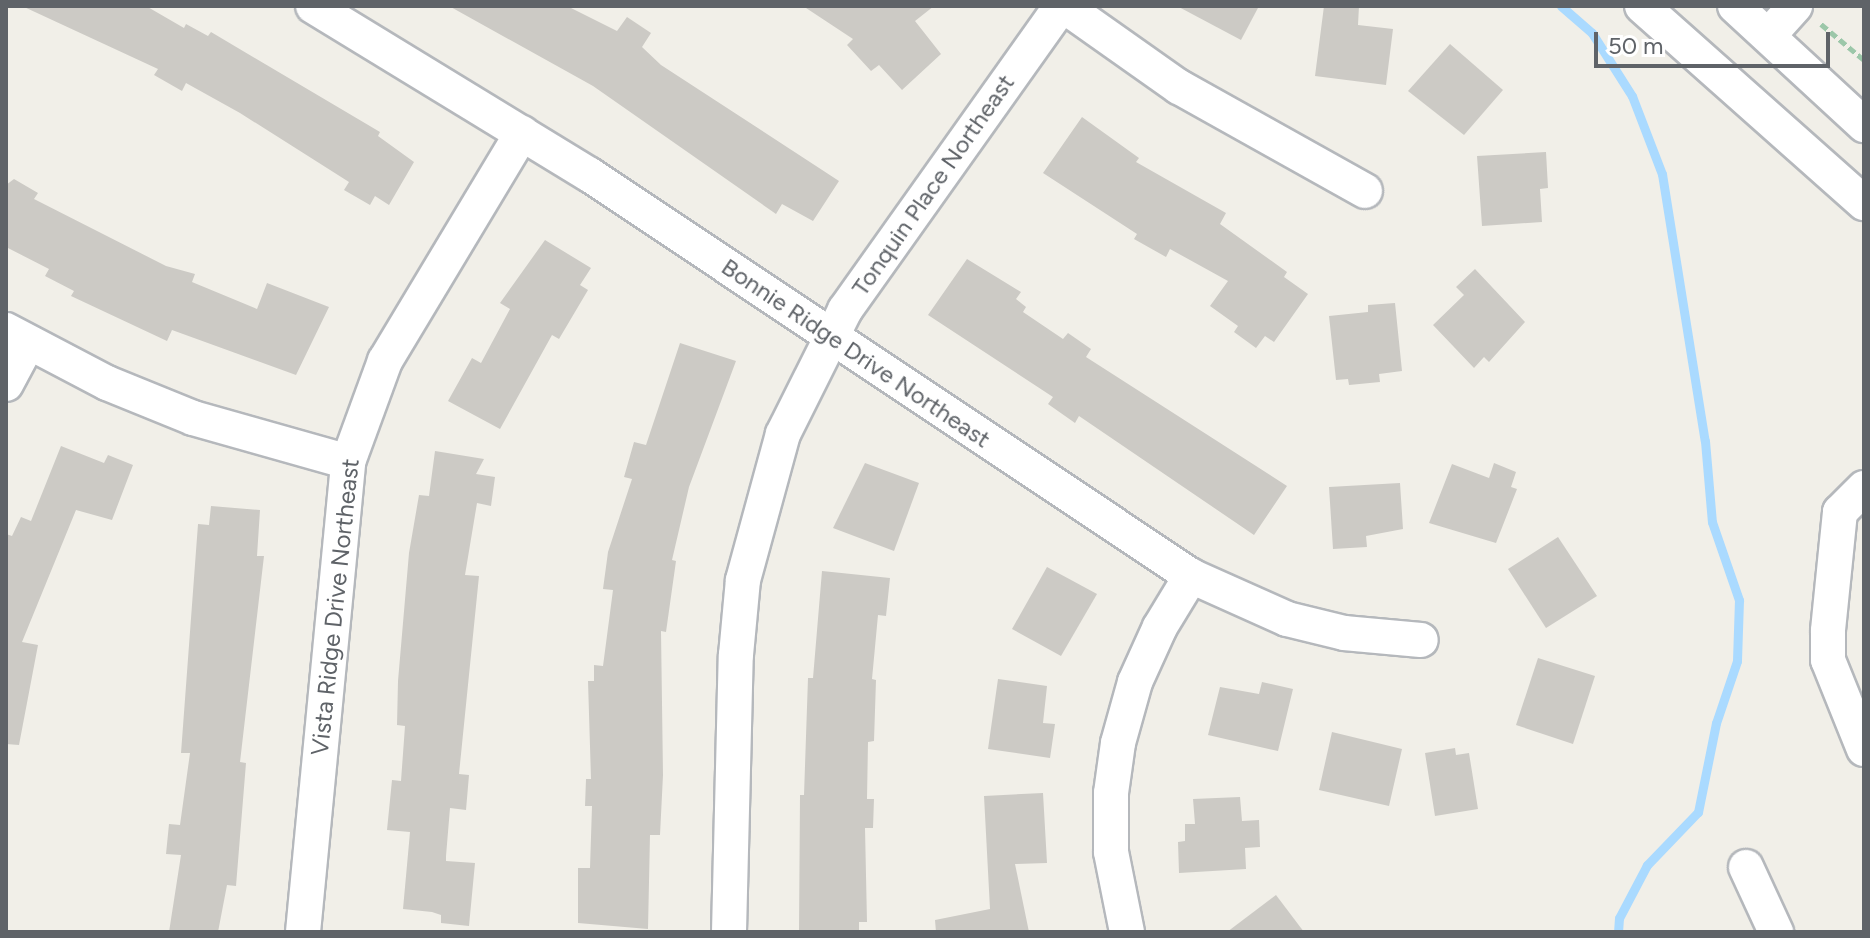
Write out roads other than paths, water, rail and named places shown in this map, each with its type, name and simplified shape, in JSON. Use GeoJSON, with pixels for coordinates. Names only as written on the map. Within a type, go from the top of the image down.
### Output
{"type":"FeatureCollection","features":[{"type":"Feature","properties":{"kind":"street","name":"Bonnie Ridge Drive Northeast"},"geometry":{"type":"LineString","coordinates":[[313,6],[522,133],[1191,576],[1287,619],[1344,633],[1421,640]]}},
{"type":"Feature","properties":{"kind":"street"},"geometry":{"type":"LineString","coordinates":[[1062,6],[1179,87],[1365,191]]}},
{"type":"Feature","properties":{"kind":"street","name":"Tonquin Place Northeast"},"geometry":{"type":"LineString","coordinates":[[729,932],[736,655],[743,580],[783,434],[830,335],[1062,6]]}},
{"type":"Feature","properties":{"kind":"street"},"geometry":{"type":"LineString","coordinates":[[1642,6],[1864,203]]}},
{"type":"Feature","properties":{"kind":"street"},"geometry":{"type":"LineString","coordinates":[[1735,6],[1864,125]]}},
{"type":"Feature","properties":{"kind":"street"},"geometry":{"type":"LineString","coordinates":[[1769,35],[1802,10]]}},
{"type":"Feature","properties":{"kind":"street","name":"Vista Ridge Drive Northeast"},"geometry":{"type":"LineString","coordinates":[[303,932],[348,462],[385,361],[522,133]]}},
{"type":"Feature","properties":{"kind":"street"},"geometry":{"type":"LineString","coordinates":[[6,384],[17,337],[193,418],[348,462]]}},
{"type":"Feature","properties":{"kind":"street"},"geometry":{"type":"LineString","coordinates":[[1864,488],[1840,512],[1828,631],[1828,660],[1853,693],[1864,749]]}},
{"type":"Feature","properties":{"kind":"street"},"geometry":{"type":"LineString","coordinates":[[1127,932],[1111,852],[1111,793],[1118,743],[1135,682],[1160,627],[1191,576]]}},
{"type":"Feature","properties":{"kind":"street"},"geometry":{"type":"LineString","coordinates":[[1746,867],[1776,932]]}},
{"type":"Feature","properties":{"kind":"waterway"},"geometry":{"type":"LineString","coordinates":[[1561,6],[1592,33],[1632,96],[1662,174],[1705,441],[1712,522],[1739,600],[1737,661],[1716,723],[1698,812],[1647,865],[1619,918],[1618,932]]}}]}
